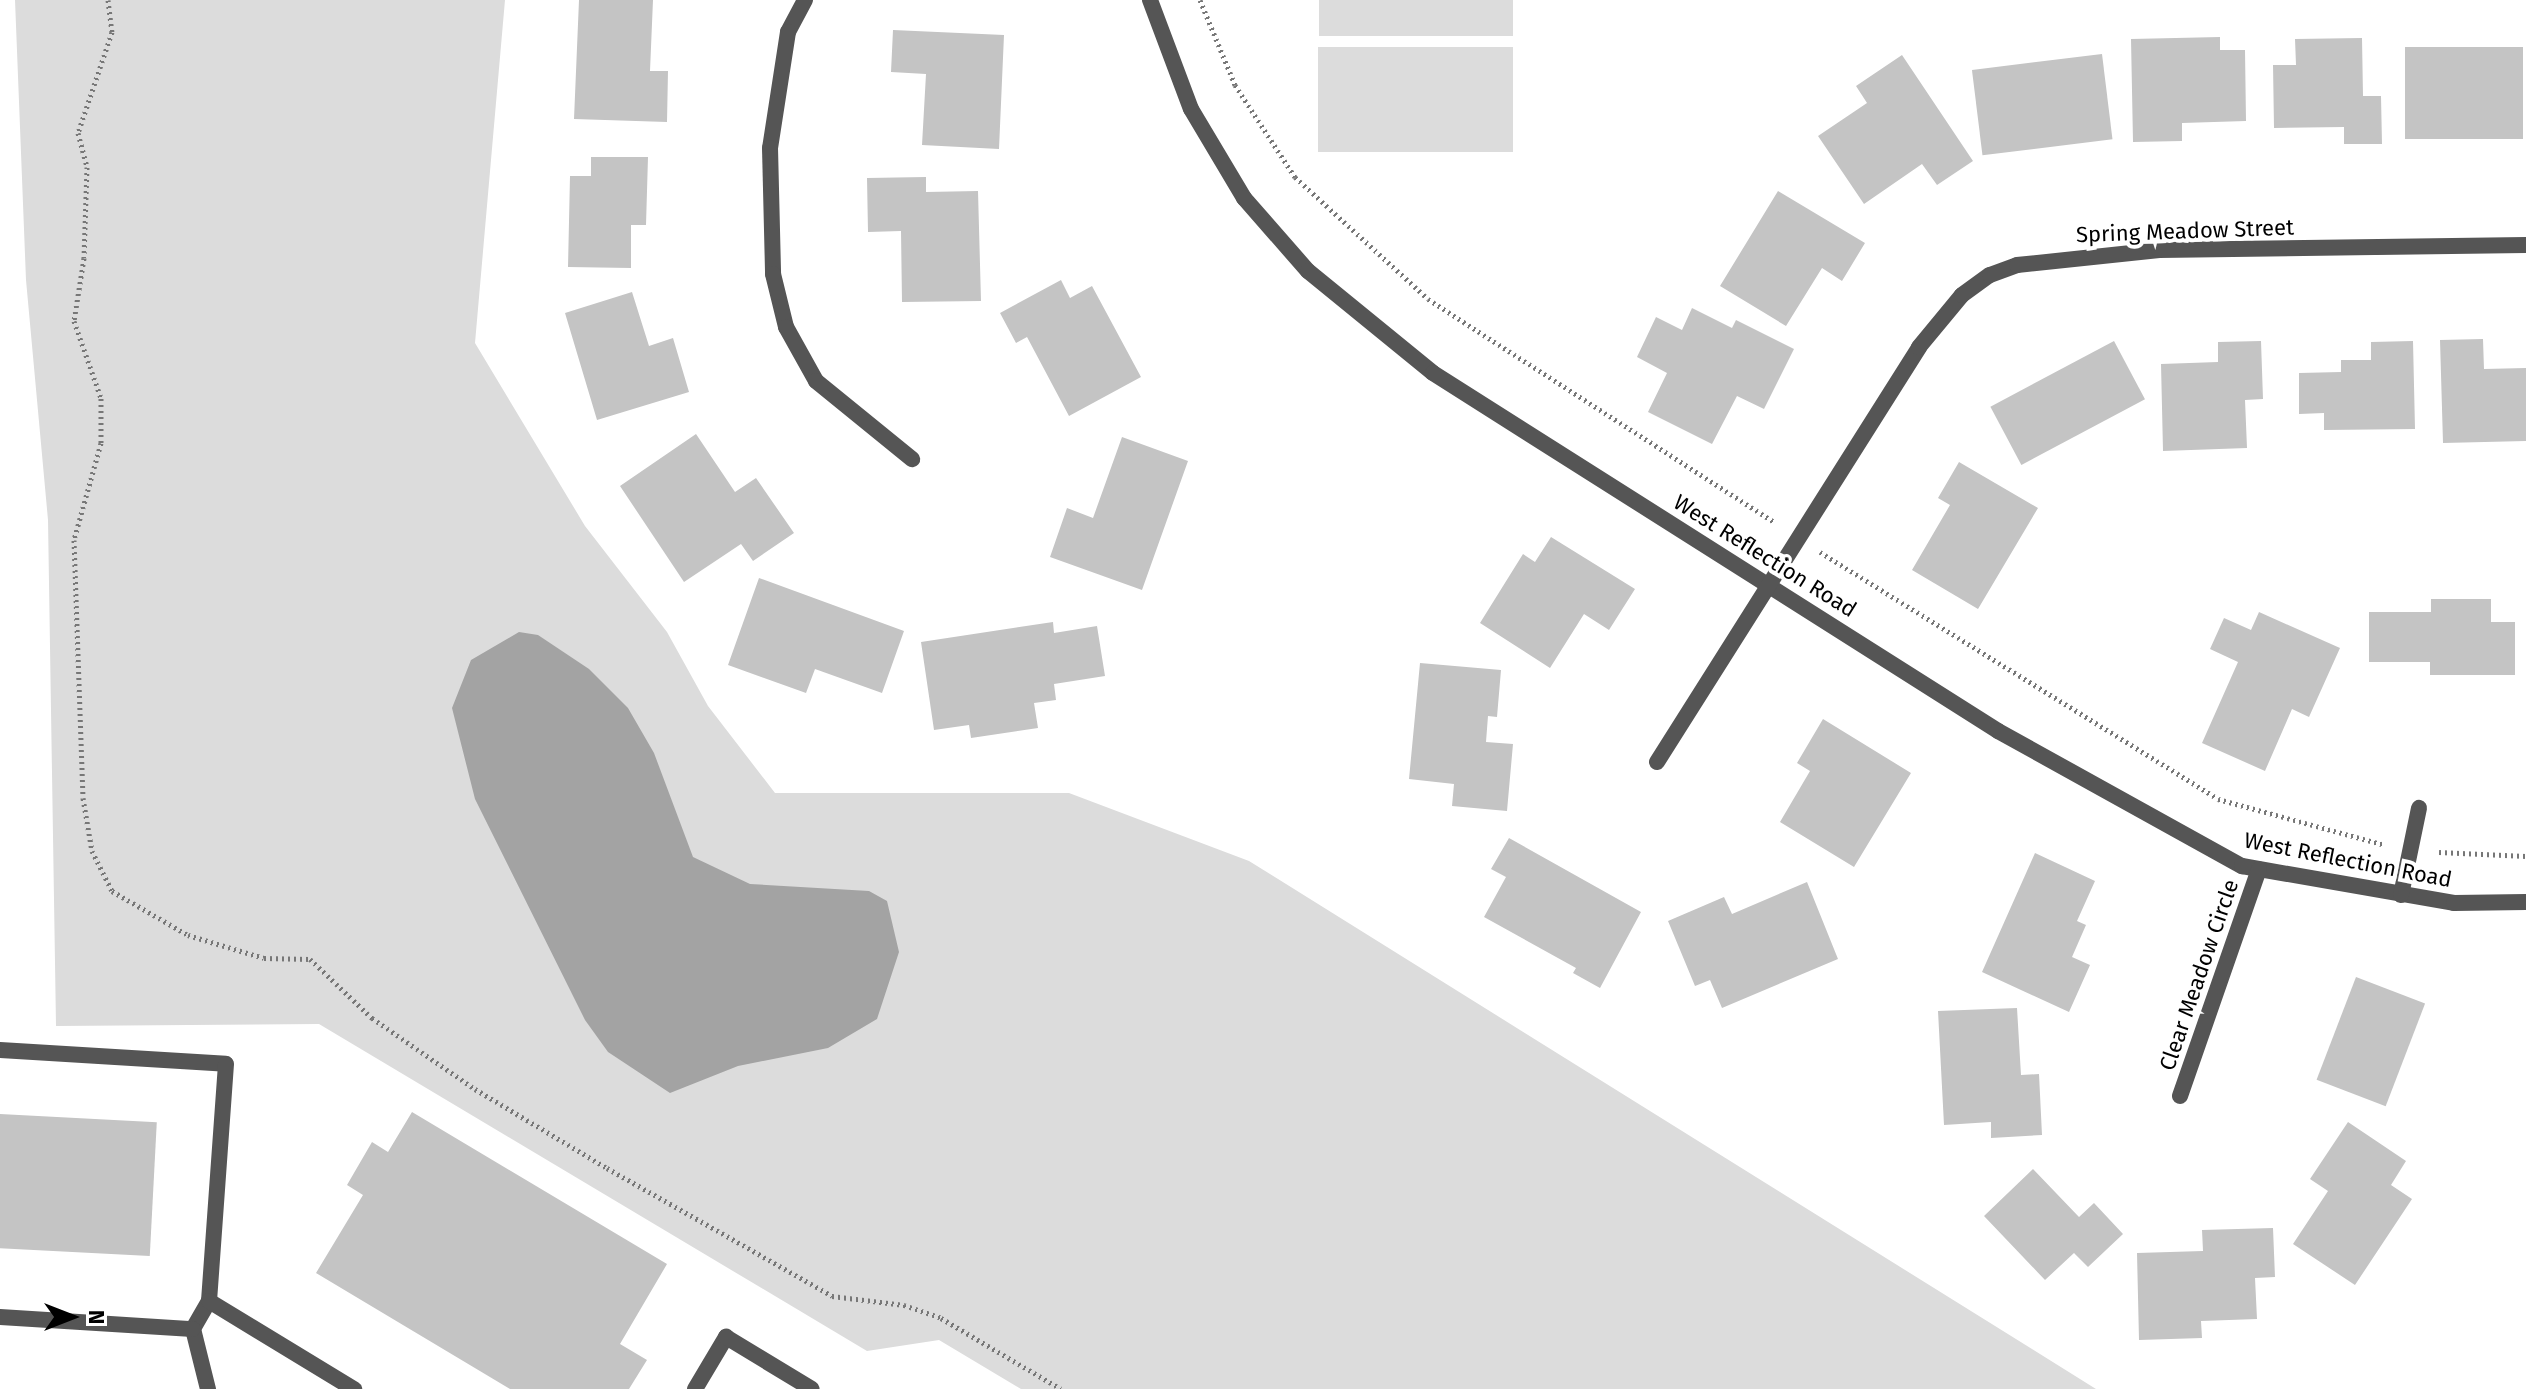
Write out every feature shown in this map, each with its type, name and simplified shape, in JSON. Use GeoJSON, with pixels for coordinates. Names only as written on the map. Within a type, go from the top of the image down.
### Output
{"type":"FeatureCollection","features":[{"type":"Feature","properties":{"kind":"street"},"geometry":{"type":"LineString","coordinates":[[805,0],[788,32],[770,148],[773,274],[786,327],[816,381],[912,459]]}},
{"type":"Feature","properties":{"kind":"street","name":"West Reflection Road"},"geometry":{"type":"LineString","coordinates":[[1150,0],[1191,109],[1244,198],[1308,271],[1433,373],[1770,583],[1998,731],[2242,866],[2454,903],[2526,902]]}},
{"type":"Feature","properties":{"kind":"street","name":"Spring Meadow Street"},"geometry":{"type":"LineString","coordinates":[[1657,762],[1919,347],[1962,295],[1990,275],[2017,265],[2159,250],[2526,245]]}},
{"type":"Feature","properties":{"kind":"street"},"geometry":{"type":"LineString","coordinates":[[2401,895],[2419,808]]}},
{"type":"Feature","properties":{"kind":"street","name":"Clear Meadow Circle"},"geometry":{"type":"LineString","coordinates":[[2180,1096],[2259,869]]}},
{"type":"Feature","properties":{"kind":"street"},"geometry":{"type":"LineString","coordinates":[[0,1050],[226,1064],[209,1301],[193,1329],[208,1389]]}},
{"type":"Feature","properties":{"kind":"street"},"geometry":{"type":"LineString","coordinates":[[209,1301],[354,1389]]}},
{"type":"Feature","properties":{"kind":"street"},"geometry":{"type":"LineString","coordinates":[[0,1317],[193,1329]]}},
{"type":"Feature","properties":{"kind":"street"},"geometry":{"type":"LineString","coordinates":[[695,1389],[726,1337],[812,1389]]}},
{"type":"Feature","properties":{"kind":"path"},"geometry":{"type":"LineString","coordinates":[[108,0],[112,32],[78,133],[87,167],[84,258],[74,321],[101,398],[101,443],[74,540],[83,798],[92,851],[112,891],[188,935],[264,958],[310,959],[372,1018],[475,1089],[607,1168],[832,1296],[904,1305],[941,1318],[1061,1389]]}},
{"type":"Feature","properties":{"kind":"shaded area"},"geometry":{"type":"Polygon","coordinates":[[[15,0],[505,0],[475,343],[585,526],[667,632],[708,706],[775,793],[1069,793],[1249,861],[2096,1389],[1021,1389],[939,1340],[867,1351],[319,1024],[56,1026],[48,520],[26,280],[15,0]]]}},
{"type":"Feature","properties":{"kind":"shaded area"},"geometry":{"type":"Polygon","coordinates":[[[1319,0],[1513,0],[1513,36],[1319,36],[1319,0]]]}},
{"type":"Feature","properties":{"kind":"shaded area"},"geometry":{"type":"Polygon","coordinates":[[[1318,47],[1513,47],[1513,152],[1318,152],[1318,47]]]}},
{"type":"Feature","properties":{"kind":"shaded area"},"geometry":{"type":"Polygon","coordinates":[[[519,632],[538,635],[589,669],[628,708],[654,753],[693,857],[750,884],[869,891],[887,901],[899,952],[877,1019],[828,1048],[738,1066],[670,1093],[608,1052],[585,1020],[475,799],[452,708],[471,660],[519,632]]]}},
{"type":"Feature","properties":{"kind":"building"},"geometry":{"type":"Polygon","coordinates":[[[579,0],[653,0],[650,71],[668,71],[667,122],[574,119],[579,0]]]}},
{"type":"Feature","properties":{"kind":"building"},"geometry":{"type":"Polygon","coordinates":[[[893,30],[1004,35],[999,149],[922,145],[926,74],[891,72],[893,30]]]}},
{"type":"Feature","properties":{"kind":"building"},"geometry":{"type":"Polygon","coordinates":[[[2220,37],[2220,50],[2245,50],[2246,121],[2182,123],[2182,141],[2133,142],[2131,39],[2220,37]]]}},
{"type":"Feature","properties":{"kind":"building"},"geometry":{"type":"Polygon","coordinates":[[[2362,38],[2363,96],[2381,96],[2382,144],[2344,144],[2344,127],[2274,128],[2273,65],[2296,65],[2295,39],[2362,38]]]}},
{"type":"Feature","properties":{"kind":"building"},"geometry":{"type":"Polygon","coordinates":[[[2405,47],[2523,47],[2523,139],[2405,139],[2405,47]]]}},
{"type":"Feature","properties":{"kind":"building"},"geometry":{"type":"Polygon","coordinates":[[[2102,54],[2112,139],[1982,155],[1972,70],[2102,54]]]}},
{"type":"Feature","properties":{"kind":"building"},"geometry":{"type":"Polygon","coordinates":[[[1902,55],[1973,161],[1937,185],[1922,164],[1864,204],[1818,136],[1867,103],[1856,86],[1902,55]]]}},
{"type":"Feature","properties":{"kind":"building"},"geometry":{"type":"Polygon","coordinates":[[[591,157],[648,157],[646,225],[631,225],[631,268],[568,267],[570,176],[591,176],[591,157]]]}},
{"type":"Feature","properties":{"kind":"building"},"geometry":{"type":"Polygon","coordinates":[[[926,177],[926,192],[978,191],[981,301],[902,302],[901,231],[868,232],[867,178],[926,177]]]}},
{"type":"Feature","properties":{"kind":"building"},"geometry":{"type":"Polygon","coordinates":[[[1778,191],[1865,243],[1842,281],[1822,268],[1786,326],[1720,286],[1778,191]]]}},
{"type":"Feature","properties":{"kind":"building"},"geometry":{"type":"Polygon","coordinates":[[[1061,280],[1070,298],[1092,286],[1141,377],[1069,416],[1027,337],[1016,343],[1000,313],[1061,280]]]}},
{"type":"Feature","properties":{"kind":"building"},"geometry":{"type":"Polygon","coordinates":[[[632,292],[649,346],[673,338],[689,392],[597,420],[565,313],[632,292]]]}},
{"type":"Feature","properties":{"kind":"building"},"geometry":{"type":"Polygon","coordinates":[[[1692,308],[1732,328],[1736,320],[1794,349],[1764,409],[1737,396],[1712,444],[1648,412],[1667,373],[1637,357],[1656,317],[1682,330],[1692,308]]]}},
{"type":"Feature","properties":{"kind":"building"},"geometry":{"type":"Polygon","coordinates":[[[2483,339],[2484,369],[2526,368],[2526,441],[2443,443],[2440,340],[2483,339]]]}},
{"type":"Feature","properties":{"kind":"building"},"geometry":{"type":"Polygon","coordinates":[[[2114,341],[2145,399],[2021,465],[1990,407],[2114,341]]]}},
{"type":"Feature","properties":{"kind":"building"},"geometry":{"type":"Polygon","coordinates":[[[2261,341],[2263,399],[2245,400],[2247,448],[2163,451],[2161,364],[2218,362],[2218,342],[2261,341]]]}},
{"type":"Feature","properties":{"kind":"building"},"geometry":{"type":"Polygon","coordinates":[[[2413,341],[2415,429],[2324,430],[2324,413],[2299,414],[2299,373],[2341,372],[2341,360],[2371,360],[2371,342],[2413,341]]]}},
{"type":"Feature","properties":{"kind":"building"},"geometry":{"type":"Polygon","coordinates":[[[696,434],[735,492],[756,478],[794,533],[753,561],[741,544],[684,582],[620,486],[696,434]]]}},
{"type":"Feature","properties":{"kind":"building"},"geometry":{"type":"Polygon","coordinates":[[[1122,437],[1188,461],[1142,590],[1050,557],[1067,508],[1093,518],[1122,437]]]}},
{"type":"Feature","properties":{"kind":"building"},"geometry":{"type":"Polygon","coordinates":[[[1959,462],[2038,508],[1978,609],[1912,570],[1950,505],[1938,498],[1959,462]]]}},
{"type":"Feature","properties":{"kind":"building"},"geometry":{"type":"Polygon","coordinates":[[[1551,537],[1635,589],[1609,630],[1584,614],[1550,668],[1480,623],[1523,554],[1535,562],[1551,537]]]}},
{"type":"Feature","properties":{"kind":"building"},"geometry":{"type":"Polygon","coordinates":[[[759,578],[904,631],[882,693],[815,669],[806,693],[728,665],[759,578]]]}},
{"type":"Feature","properties":{"kind":"building"},"geometry":{"type":"Polygon","coordinates":[[[2431,599],[2491,599],[2491,622],[2515,622],[2515,675],[2430,675],[2430,662],[2369,662],[2369,612],[2431,612],[2431,599]]]}},
{"type":"Feature","properties":{"kind":"building"},"geometry":{"type":"Polygon","coordinates":[[[2259,612],[2340,648],[2309,717],[2292,709],[2265,771],[2202,743],[2238,662],[2210,649],[2224,618],[2251,630],[2259,612]]]}},
{"type":"Feature","properties":{"kind":"building"},"geometry":{"type":"Polygon","coordinates":[[[1053,622],[1054,633],[1097,626],[1105,676],[1054,684],[1056,700],[1034,703],[1038,728],[971,738],[969,725],[934,730],[921,642],[1053,622]]]}},
{"type":"Feature","properties":{"kind":"building"},"geometry":{"type":"Polygon","coordinates":[[[1420,663],[1501,670],[1497,717],[1488,716],[1486,742],[1513,744],[1507,811],[1452,806],[1454,784],[1409,779],[1420,663]]]}},
{"type":"Feature","properties":{"kind":"building"},"geometry":{"type":"Polygon","coordinates":[[[1823,719],[1911,773],[1854,867],[1780,822],[1810,771],[1797,763],[1823,719]]]}},
{"type":"Feature","properties":{"kind":"building"},"geometry":{"type":"Polygon","coordinates":[[[1509,838],[1641,912],[1600,988],[1573,973],[1576,968],[1484,917],[1506,877],[1491,869],[1509,838]]]}},
{"type":"Feature","properties":{"kind":"building"},"geometry":{"type":"Polygon","coordinates":[[[2035,853],[2095,881],[2077,921],[2086,925],[2072,957],[2090,965],[2069,1012],[1982,972],[2035,853]]]}},
{"type":"Feature","properties":{"kind":"building"},"geometry":{"type":"Polygon","coordinates":[[[1807,882],[1838,959],[1722,1008],[1710,980],[1695,986],[1668,921],[1724,897],[1732,914],[1807,882]]]}},
{"type":"Feature","properties":{"kind":"building"},"geometry":{"type":"Polygon","coordinates":[[[2356,977],[2425,1004],[2386,1106],[2317,1080],[2356,977]]]}},
{"type":"Feature","properties":{"kind":"building"},"geometry":{"type":"Polygon","coordinates":[[[2017,1008],[2021,1075],[2039,1074],[2042,1135],[1991,1138],[1991,1122],[1944,1125],[1938,1011],[2017,1008]]]}},
{"type":"Feature","properties":{"kind":"building"},"geometry":{"type":"Polygon","coordinates":[[[412,1112],[667,1264],[620,1344],[647,1360],[629,1389],[510,1389],[316,1273],[363,1195],[347,1185],[372,1142],[388,1152],[412,1112]]]}},
{"type":"Feature","properties":{"kind":"building"},"geometry":{"type":"Polygon","coordinates":[[[0,1114],[157,1122],[150,1256],[0,1248],[0,1114]]]}},
{"type":"Feature","properties":{"kind":"building"},"geometry":{"type":"Polygon","coordinates":[[[2348,1122],[2406,1161],[2391,1185],[2412,1199],[2355,1285],[2293,1244],[2328,1191],[2310,1179],[2348,1122]]]}},
{"type":"Feature","properties":{"kind":"building"},"geometry":{"type":"Polygon","coordinates":[[[2033,1169],[2079,1217],[2094,1203],[2123,1234],[2088,1267],[2074,1253],[2045,1280],[1984,1216],[2033,1169]]]}},
{"type":"Feature","properties":{"kind":"building"},"geometry":{"type":"Polygon","coordinates":[[[2273,1228],[2275,1277],[2255,1278],[2257,1319],[2201,1321],[2202,1338],[2139,1340],[2137,1253],[2203,1251],[2202,1230],[2273,1228]]]}}]}
